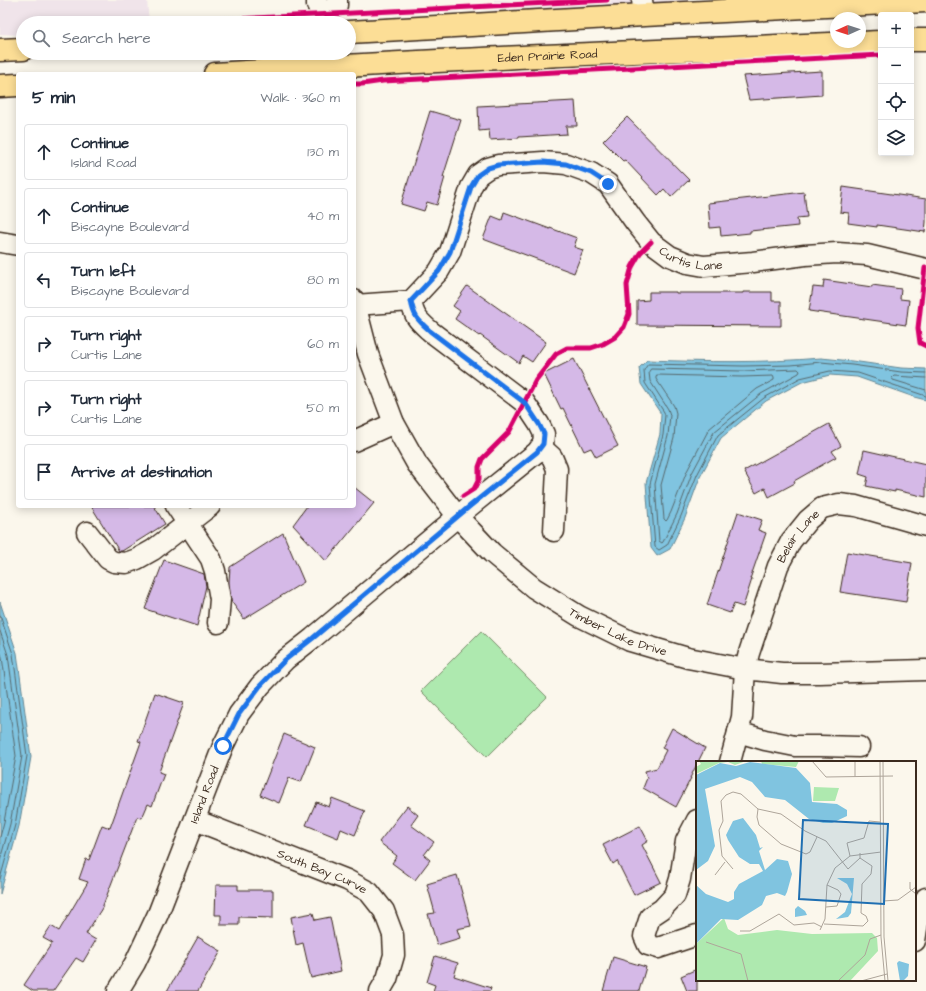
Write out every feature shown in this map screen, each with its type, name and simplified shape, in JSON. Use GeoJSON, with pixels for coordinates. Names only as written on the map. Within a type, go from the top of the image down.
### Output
{"type":"FeatureCollection","features":[{"type":"Feature","properties":{"kind":"main road"},"geometry":{"type":"LineString","coordinates":[[356,31],[643,7],[889,6],[926,1]]}},
{"type":"Feature","properties":{"kind":"main road"},"geometry":{"type":"LineString","coordinates":[[914,40],[926,40]]}},
{"type":"Feature","properties":{"kind":"main road","name":"Eden Prairie Road"},"geometry":{"type":"LineString","coordinates":[[239,72],[325,65],[878,42]]}},
{"type":"Feature","properties":{"kind":"main road"},"geometry":{"type":"LineString","coordinates":[[0,50],[16,49]]}},
{"type":"Feature","properties":{"kind":"main road"},"geometry":{"type":"LineString","coordinates":[[0,86],[16,85]]}},
{"type":"Feature","properties":{"kind":"street","name":"Curtis Lane"},"geometry":{"type":"LineString","coordinates":[[411,301],[439,271],[450,252],[471,187],[478,175],[488,168],[498,165],[543,162],[566,164],[591,173],[608,184],[651,242],[670,256],[686,263],[704,266],[837,253],[867,255],[926,269]]}},
{"type":"Feature","properties":{"kind":"street"},"geometry":{"type":"LineString","coordinates":[[0,242],[16,244]]}},
{"type":"Feature","properties":{"kind":"street"},"geometry":{"type":"LineString","coordinates":[[356,303],[411,301],[413,311],[418,320],[430,331],[525,403],[544,434],[543,444],[540,447],[552,457],[557,469],[554,531]]}},
{"type":"Feature","properties":{"kind":"street","name":"Timber Lake Drive"},"geometry":{"type":"LineString","coordinates":[[356,307],[368,354],[394,423],[418,464],[458,517],[492,553],[534,588],[579,616],[630,641],[688,658],[745,669],[782,673],[926,670]]}},
{"type":"Feature","properties":{"kind":"street"},"geometry":{"type":"LineString","coordinates":[[356,440],[394,423]]}},
{"type":"Feature","properties":{"kind":"street","name":"Island Road"},"geometry":{"type":"LineString","coordinates":[[118,991],[135,963],[158,914],[223,746],[239,714],[260,686],[285,660],[537,452],[540,447]]}},
{"type":"Feature","properties":{"kind":"street","name":"Belair Lane"},"geometry":{"type":"LineString","coordinates":[[730,761],[742,717],[745,669],[749,653],[778,566],[791,541],[808,520],[822,508],[839,504],[856,506],[926,526]]}},
{"type":"Feature","properties":{"kind":"street"},"geometry":{"type":"LineString","coordinates":[[177,508],[211,559],[215,571],[220,599],[218,623]]}},
{"type":"Feature","properties":{"kind":"street"},"geometry":{"type":"LineString","coordinates":[[87,532],[108,559],[114,562],[126,564],[153,550],[207,508]]}},
{"type":"Feature","properties":{"kind":"street"},"geometry":{"type":"LineString","coordinates":[[738,732],[765,740],[795,746],[859,747]]}},
{"type":"Feature","properties":{"kind":"street","name":"South Bay Curve"},"geometry":{"type":"LineString","coordinates":[[195,820],[347,880],[369,892],[384,911],[393,935],[394,955],[387,979],[380,991]]}},
{"type":"Feature","properties":{"kind":"street"},"geometry":{"type":"LineString","coordinates":[[696,822],[686,841],[680,879],[675,895],[662,909],[650,917],[644,936],[648,945],[658,948],[696,935]]}},
{"type":"Feature","properties":{"kind":"street"},"geometry":{"type":"LineString","coordinates":[[916,935],[919,916],[926,898]]}},
{"type":"Feature","properties":{"kind":"shaded area"},"geometry":{"type":"Polygon","coordinates":[[[0,0],[147,0],[148,16],[16,16],[16,35],[0,34],[0,0]]]}},
{"type":"Feature","properties":{"kind":"shaded area"},"geometry":{"type":"Polygon","coordinates":[[[494,0],[889,0],[495,23],[494,0]]]}},
{"type":"Feature","properties":{"kind":"green space"},"geometry":{"type":"Polygon","coordinates":[[[481,631],[547,697],[487,757],[421,691],[481,631]]]}},
{"type":"Feature","properties":{"kind":"water"},"geometry":{"type":"Polygon","coordinates":[[[821,358],[901,368],[926,369],[926,400],[857,377],[830,375],[802,382],[766,401],[721,438],[700,477],[685,518],[670,549],[657,556],[651,548],[646,483],[660,434],[661,414],[641,384],[639,368],[647,360],[734,362],[821,358]]]}},
{"type":"Feature","properties":{"kind":"water"},"geometry":{"type":"Polygon","coordinates":[[[0,602],[17,653],[31,757],[19,826],[0,894],[0,602]]]}},
{"type":"Feature","properties":{"kind":"building"},"geometry":{"type":"Polygon","coordinates":[[[822,71],[822,95],[749,100],[743,76],[822,71]]]}},
{"type":"Feature","properties":{"kind":"building"},"geometry":{"type":"Polygon","coordinates":[[[575,101],[577,126],[566,126],[567,134],[490,140],[489,130],[479,131],[478,106],[575,101]]]}},
{"type":"Feature","properties":{"kind":"building"},"geometry":{"type":"Polygon","coordinates":[[[430,111],[461,120],[443,177],[445,177],[437,205],[427,202],[424,211],[401,204],[430,111]]]}},
{"type":"Feature","properties":{"kind":"building"},"geometry":{"type":"Polygon","coordinates":[[[627,117],[689,180],[671,197],[664,189],[658,195],[625,160],[623,161],[603,141],[627,117]]]}},
{"type":"Feature","properties":{"kind":"building"},"geometry":{"type":"Polygon","coordinates":[[[843,187],[926,199],[925,232],[877,225],[877,227],[848,223],[849,213],[840,212],[843,187]]]}},
{"type":"Feature","properties":{"kind":"building"},"geometry":{"type":"Polygon","coordinates":[[[804,192],[807,217],[797,218],[798,226],[750,231],[750,233],[721,236],[720,227],[710,228],[708,203],[804,192]]]}},
{"type":"Feature","properties":{"kind":"building"},"geometry":{"type":"Polygon","coordinates":[[[504,212],[577,238],[574,247],[583,250],[574,273],[483,239],[492,216],[502,220],[504,212]]]}},
{"type":"Feature","properties":{"kind":"building"},"geometry":{"type":"Polygon","coordinates":[[[824,280],[872,287],[872,285],[901,289],[900,299],[909,300],[906,325],[809,311],[813,287],[823,288],[824,280]]]}},
{"type":"Feature","properties":{"kind":"building"},"geometry":{"type":"Polygon","coordinates":[[[467,286],[546,342],[532,362],[523,356],[519,363],[455,319],[460,311],[453,306],[467,286]]]}},
{"type":"Feature","properties":{"kind":"building"},"geometry":{"type":"Polygon","coordinates":[[[649,292],[772,292],[772,301],[781,301],[781,326],[637,325],[637,301],[649,300],[649,292]]]}},
{"type":"Feature","properties":{"kind":"building"},"geometry":{"type":"Polygon","coordinates":[[[574,359],[618,446],[596,457],[591,448],[584,451],[544,374],[574,359]]]}},
{"type":"Feature","properties":{"kind":"building"},"geometry":{"type":"Polygon","coordinates":[[[829,424],[841,446],[832,451],[836,457],[794,481],[795,483],[769,497],[765,488],[756,493],[744,471],[829,424]]]}},
{"type":"Feature","properties":{"kind":"building"},"geometry":{"type":"Polygon","coordinates":[[[864,450],[926,464],[926,497],[895,490],[895,492],[866,486],[868,477],[859,474],[864,450]]]}},
{"type":"Feature","properties":{"kind":"building"},"geometry":{"type":"Polygon","coordinates":[[[356,489],[374,503],[326,561],[293,525],[306,508],[356,508],[356,489]]]}},
{"type":"Feature","properties":{"kind":"building"},"geometry":{"type":"Polygon","coordinates":[[[92,508],[155,508],[165,524],[122,551],[119,551],[92,508]]]}},
{"type":"Feature","properties":{"kind":"building"},"geometry":{"type":"Polygon","coordinates":[[[738,512],[762,520],[758,530],[766,533],[750,579],[752,579],[743,607],[734,604],[730,613],[707,605],[738,512]]]}},
{"type":"Feature","properties":{"kind":"building"},"geometry":{"type":"Polygon","coordinates":[[[283,533],[304,582],[244,619],[231,601],[229,582],[230,567],[283,533]]]}},
{"type":"Feature","properties":{"kind":"building"},"geometry":{"type":"Polygon","coordinates":[[[847,552],[912,563],[906,602],[840,592],[847,552]]]}},
{"type":"Feature","properties":{"kind":"building"},"geometry":{"type":"Polygon","coordinates":[[[164,560],[204,574],[206,586],[197,626],[145,609],[164,560]]]}},
{"type":"Feature","properties":{"kind":"building"},"geometry":{"type":"Polygon","coordinates":[[[155,693],[184,703],[159,772],[164,774],[152,806],[148,804],[142,818],[137,817],[102,908],[86,934],[96,940],[83,962],[76,958],[53,991],[33,991],[24,985],[52,943],[43,938],[51,926],[59,931],[88,882],[79,879],[86,859],[89,860],[102,825],[110,828],[141,742],[138,741],[155,693]]]}},
{"type":"Feature","properties":{"kind":"building"},"geometry":{"type":"Polygon","coordinates":[[[672,728],[705,748],[698,761],[696,761],[696,766],[691,778],[676,807],[643,788],[647,778],[645,771],[657,768],[666,750],[662,748],[672,728]]]}},
{"type":"Feature","properties":{"kind":"building"},"geometry":{"type":"Polygon","coordinates":[[[284,734],[315,747],[301,782],[289,778],[279,803],[260,795],[284,734]]]}},
{"type":"Feature","properties":{"kind":"building"},"geometry":{"type":"Polygon","coordinates":[[[332,798],[365,811],[355,835],[341,829],[338,838],[306,825],[316,802],[329,807],[332,798]]]}},
{"type":"Feature","properties":{"kind":"building"},"geometry":{"type":"Polygon","coordinates":[[[407,806],[418,815],[411,825],[434,842],[424,855],[430,860],[415,880],[392,863],[397,856],[379,842],[407,806]]]}},
{"type":"Feature","properties":{"kind":"building"},"geometry":{"type":"Polygon","coordinates":[[[640,826],[648,841],[642,845],[661,882],[634,895],[617,861],[613,864],[603,845],[640,826]]]}},
{"type":"Feature","properties":{"kind":"building"},"geometry":{"type":"Polygon","coordinates":[[[457,875],[471,926],[457,929],[460,938],[437,945],[428,914],[435,913],[427,884],[457,875]]]}},
{"type":"Feature","properties":{"kind":"building"},"geometry":{"type":"Polygon","coordinates":[[[216,885],[238,885],[238,890],[273,890],[273,918],[239,917],[239,925],[221,925],[221,915],[215,915],[216,885]]]}},
{"type":"Feature","properties":{"kind":"building"},"geometry":{"type":"Polygon","coordinates":[[[313,913],[315,920],[330,917],[341,971],[311,978],[303,943],[296,945],[291,917],[313,913]]]}},
{"type":"Feature","properties":{"kind":"building"},"geometry":{"type":"Polygon","coordinates":[[[198,937],[221,951],[198,991],[167,991],[198,937]]]}},
{"type":"Feature","properties":{"kind":"building"},"geometry":{"type":"Polygon","coordinates":[[[435,956],[458,963],[454,976],[491,988],[490,991],[433,991],[435,985],[427,982],[435,956]]]}},
{"type":"Feature","properties":{"kind":"building"},"geometry":{"type":"Polygon","coordinates":[[[613,957],[646,967],[639,991],[603,991],[613,957]]]}},
{"type":"Feature","properties":{"kind":"building"},"geometry":{"type":"Polygon","coordinates":[[[696,969],[697,991],[687,991],[681,976],[696,969]]]}},
{"type":"Feature","properties":{"kind":"cycle path"},"geometry":{"type":"LineString","coordinates":[[293,16],[607,0]]}},
{"type":"Feature","properties":{"kind":"cycle path"},"geometry":{"type":"LineString","coordinates":[[356,84],[383,81],[878,55]]}},
{"type":"Feature","properties":{"kind":"cycle path"},"geometry":{"type":"LineString","coordinates":[[463,496],[474,489],[479,479],[479,467],[482,459],[509,432],[536,380],[556,354],[567,348],[591,348],[603,344],[615,337],[624,327],[629,314],[627,285],[632,267],[640,253],[651,242]]}},
{"type":"Feature","properties":{"kind":"cycle path"},"geometry":{"type":"LineString","coordinates":[[925,268],[918,328],[920,343],[926,346]]}},
{"type":"Feature","properties":{"kind":"route"},"geometry":{"type":"LineString","coordinates":[[223,746],[239,714],[260,686],[285,660],[537,452],[543,444],[544,434],[525,403],[430,331],[418,320],[413,311],[411,301],[439,271],[450,252],[471,187],[478,175],[488,168],[498,165],[543,162],[566,164],[591,173],[608,184]]}}]}
